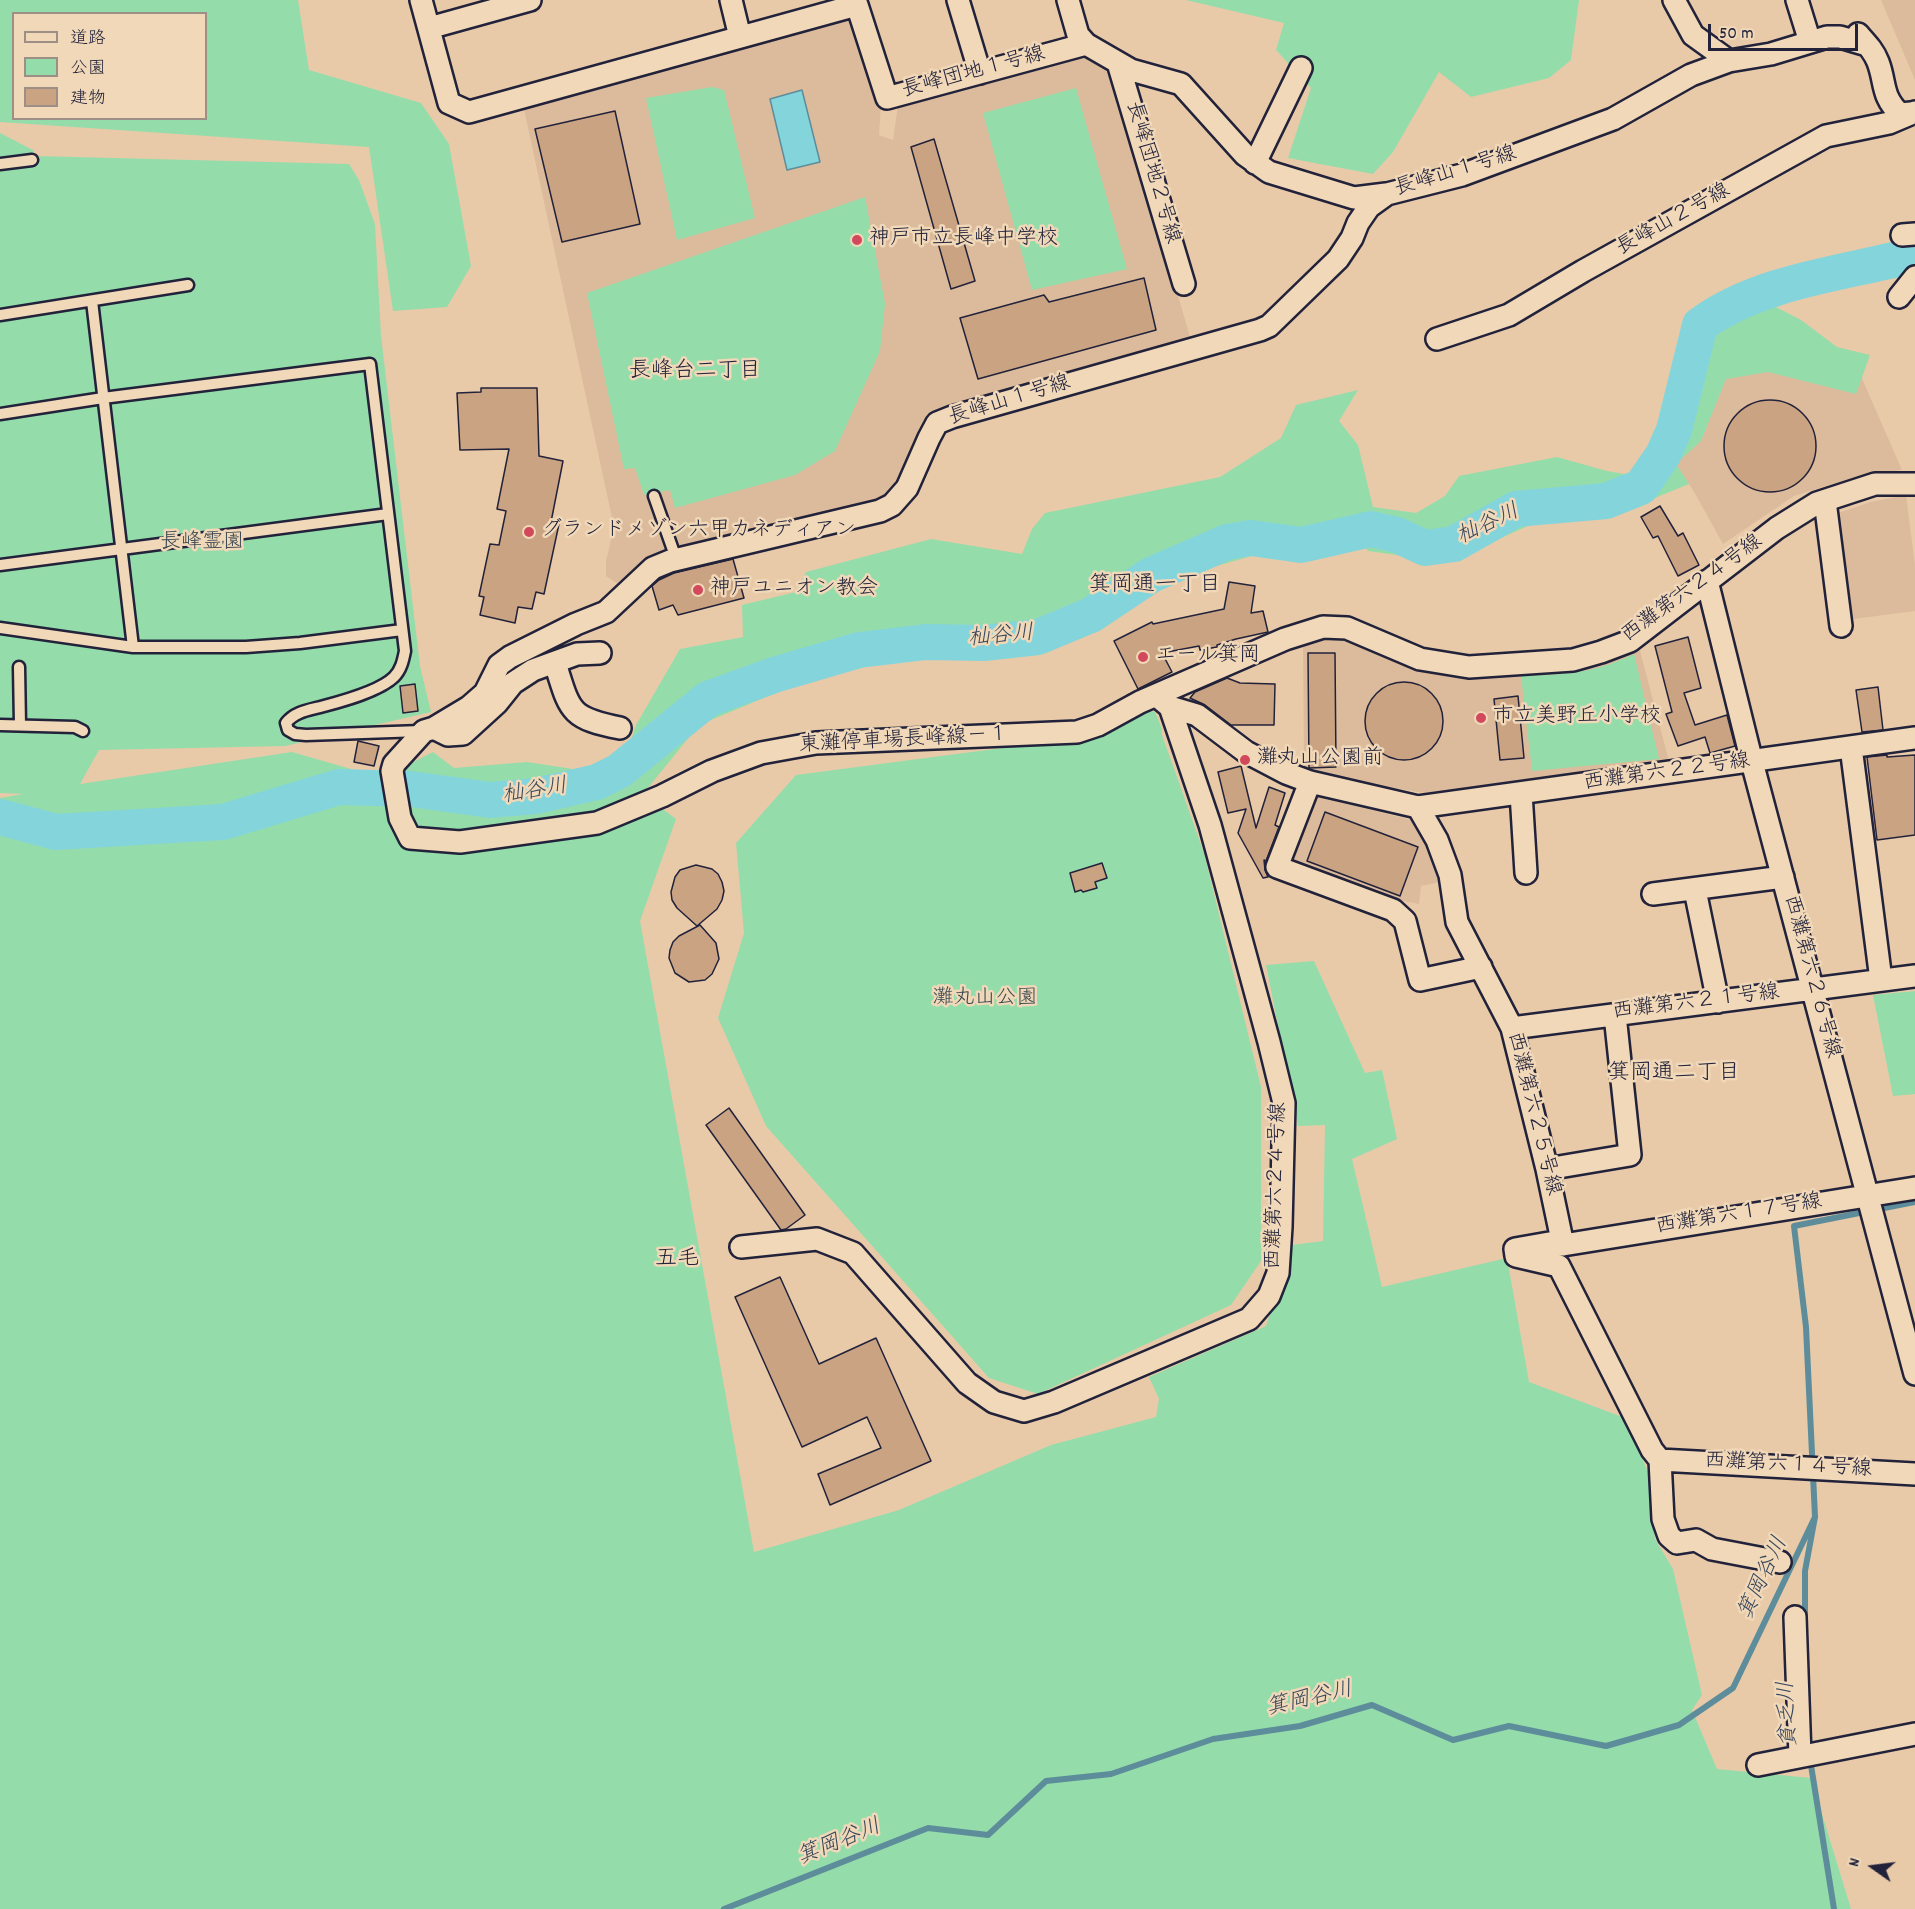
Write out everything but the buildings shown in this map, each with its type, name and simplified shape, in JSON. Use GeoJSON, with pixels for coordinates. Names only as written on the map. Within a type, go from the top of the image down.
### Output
{"type":"FeatureCollection","features":[{"type":"Feature","properties":{"kind":"street","name":"長峰団地１号線"},"geometry":{"type":"LineString","coordinates":[[421,0],[449,103],[469,112],[740,37],[856,2],[887,98],[1086,44]]}},
{"type":"Feature","properties":{"kind":"street"},"geometry":{"type":"LineString","coordinates":[[429,28],[530,0]]}},
{"type":"Feature","properties":{"kind":"street"},"geometry":{"type":"LineString","coordinates":[[731,0],[740,37]]}},
{"type":"Feature","properties":{"kind":"street"},"geometry":{"type":"LineString","coordinates":[[958,0],[980,73]]}},
{"type":"Feature","properties":{"kind":"street"},"geometry":{"type":"LineString","coordinates":[[1068,0],[1078,35],[1086,44],[1131,70],[1181,84],[1245,155],[1269,172],[1354,198],[1387,194]]}},
{"type":"Feature","properties":{"kind":"street"},"geometry":{"type":"LineString","coordinates":[[1674,0],[1693,35],[1739,59]]}},
{"type":"Feature","properties":{"kind":"street"},"geometry":{"type":"LineString","coordinates":[[1797,0],[1808,36]]}},
{"type":"Feature","properties":{"kind":"street","name":"長峰山１号線"},"geometry":{"type":"LineString","coordinates":[[429,730],[469,707],[484,693],[499,665],[510,657],[576,624],[606,612],[653,568],[678,559],[880,511],[892,505],[908,488],[929,438],[938,423],[952,417],[1269,326],[1338,259],[1369,207],[1387,194],[1462,175],[1613,119],[1691,75],[1739,59],[1771,54],[1808,36],[1840,37],[1867,45],[1874,52],[1879,64],[1885,94],[1890,105],[1900,114],[1913,113]]}},
{"type":"Feature","properties":{"kind":"street","name":"長峰団地２号線"},"geometry":{"type":"LineString","coordinates":[[1118,63],[1184,284]]}},
{"type":"Feature","properties":{"kind":"street"},"geometry":{"type":"LineString","coordinates":[[1255,163],[1301,68]]}},
{"type":"Feature","properties":{"kind":"street","name":"長峰山２号線"},"geometry":{"type":"LineString","coordinates":[[1437,339],[1509,315],[1583,271],[1826,136],[1889,123],[1913,113]]}},
{"type":"Feature","properties":{"kind":"street"},"geometry":{"type":"LineString","coordinates":[[1899,297],[1915,277]]}},
{"type":"Feature","properties":{"kind":"street","name":"西灘第六２４号線"},"geometry":{"type":"LineString","coordinates":[[1077,732],[1098,725],[1140,702],[1164,701],[1285,639],[1323,627],[1347,628],[1420,659],[1469,667],[1573,660],[1601,652],[1630,641],[1707,580],[1778,528],[1817,503],[1875,484],[1915,484]]}},
{"type":"Feature","properties":{"kind":"street"},"geometry":{"type":"LineString","coordinates":[[1825,501],[1841,626]]}},
{"type":"Feature","properties":{"kind":"street","name":"西灘第六２６号線"},"geometry":{"type":"LineString","coordinates":[[1707,580],[1752,762],[1915,1374]]}},
{"type":"Feature","properties":{"kind":"street"},"geometry":{"type":"LineString","coordinates":[[429,730],[448,735],[464,734],[497,703],[513,683],[533,670],[577,654],[600,653]]}},
{"type":"Feature","properties":{"kind":"street"},"geometry":{"type":"LineString","coordinates":[[555,663],[572,710],[593,723],[620,728]]}},
{"type":"Feature","properties":{"kind":"street"},"geometry":{"type":"LineString","coordinates":[[1164,701],[1197,715],[1246,752],[1286,773],[1310,782],[1418,807]]}},
{"type":"Feature","properties":{"kind":"street","name":"西灘第六２４号線"},"geometry":{"type":"LineString","coordinates":[[741,1247],[817,1239],[853,1253],[967,1383],[994,1402],[1024,1411],[1041,1406],[1249,1319],[1269,1296],[1278,1273],[1284,1103],[1210,825],[1164,701]]}},
{"type":"Feature","properties":{"kind":"street","name":"東灘停車場長峰線－１"},"geometry":{"type":"LineString","coordinates":[[429,730],[394,764],[392,771],[400,818],[410,838],[460,842],[597,823],[662,796],[712,771],[761,753],[805,745],[1077,732]]}},
{"type":"Feature","properties":{"kind":"street","name":"西灘第六２２号線"},"geometry":{"type":"LineString","coordinates":[[1418,807],[1915,738]]}},
{"type":"Feature","properties":{"kind":"street"},"geometry":{"type":"LineString","coordinates":[[1851,747],[1881,980]]}},
{"type":"Feature","properties":{"kind":"street"},"geometry":{"type":"LineString","coordinates":[[1310,782],[1277,867],[1393,910],[1405,921],[1420,980],[1481,967]]}},
{"type":"Feature","properties":{"kind":"street"},"geometry":{"type":"LineString","coordinates":[[1521,793],[1526,873]]}},
{"type":"Feature","properties":{"kind":"street","name":"西灘第六２５号線"},"geometry":{"type":"LineString","coordinates":[[1418,807],[1437,840],[1450,875],[1457,922],[1512,1028],[1547,1168],[1563,1245]]}},
{"type":"Feature","properties":{"kind":"street"},"geometry":{"type":"LineString","coordinates":[[1653,894],[1783,877]]}},
{"type":"Feature","properties":{"kind":"street"},"geometry":{"type":"LineString","coordinates":[[1695,890],[1718,1002]]}},
{"type":"Feature","properties":{"kind":"street","name":"西灘第六２１号線"},"geometry":{"type":"LineString","coordinates":[[1512,1028],[1915,976]]}},
{"type":"Feature","properties":{"kind":"street"},"geometry":{"type":"LineString","coordinates":[[1547,1168],[1630,1155],[1615,1015]]}},
{"type":"Feature","properties":{"kind":"street","name":"西灘第六１７号線"},"geometry":{"type":"LineString","coordinates":[[1660,1460],[1652,1450],[1559,1266],[1516,1256],[1515,1249],[1550,1243],[1563,1245],[1915,1188]]}},
{"type":"Feature","properties":{"kind":"street"},"geometry":{"type":"LineString","coordinates":[[1660,1460],[1663,1519],[1669,1536],[1677,1543],[1696,1540],[1712,1549],[1780,1562]]}},
{"type":"Feature","properties":{"kind":"street","name":"西灘第六１４号線"},"geometry":{"type":"LineString","coordinates":[[1660,1460],[1915,1474]]}},
{"type":"Feature","properties":{"kind":"street"},"geometry":{"type":"LineString","coordinates":[[1795,1617],[1800,1756]]}},
{"type":"Feature","properties":{"kind":"street"},"geometry":{"type":"LineString","coordinates":[[1758,1765],[1915,1734]]}},
{"type":"Feature","properties":{"kind":"lane"},"geometry":{"type":"LineString","coordinates":[[0,164],[32,160]]}},
{"type":"Feature","properties":{"kind":"lane"},"geometry":{"type":"LineString","coordinates":[[0,315],[188,285]]}},
{"type":"Feature","properties":{"kind":"lane"},"geometry":{"type":"LineString","coordinates":[[92,301],[132,647]]}},
{"type":"Feature","properties":{"kind":"lane"},"geometry":{"type":"LineString","coordinates":[[0,414],[103,398],[370,364],[402,630],[300,643],[246,647],[132,647],[0,628],[0,623]]}},
{"type":"Feature","properties":{"kind":"lane"},"geometry":{"type":"LineString","coordinates":[[654,496],[678,559]]}},
{"type":"Feature","properties":{"kind":"lane"},"geometry":{"type":"LineString","coordinates":[[0,566],[388,514]]}},
{"type":"Feature","properties":{"kind":"lane","name":"長峰山１号線"},"geometry":{"type":"LineString","coordinates":[[402,630],[405,651],[402,666],[394,678],[376,688],[337,703],[291,716],[286,723],[288,730],[306,735],[429,730]]}},
{"type":"Feature","properties":{"kind":"lane"},"geometry":{"type":"LineString","coordinates":[[19,667],[20,725]]}},
{"type":"Feature","properties":{"kind":"lane"},"geometry":{"type":"LineString","coordinates":[[0,726],[75,727],[82,731]]}},
{"type":"Feature","properties":{"kind":"shaded area"},"geometry":{"type":"Polygon","coordinates":[[[1881,0],[1915,0],[1915,80],[1881,0]]]}},
{"type":"Feature","properties":{"kind":"shaded area","name":"神戸市立長峰中学校"},"geometry":{"type":"Polygon","coordinates":[[[841,16],[860,27],[881,105],[879,135],[893,140],[898,105],[1085,51],[1110,64],[1191,340],[932,416],[904,480],[882,502],[653,555],[617,583],[606,576],[606,561],[614,527],[524,109],[841,16]]]}},
{"type":"Feature","properties":{"kind":"shaded area"},"geometry":{"type":"Polygon","coordinates":[[[1780,356],[1860,374],[1902,470],[1861,475],[1794,496],[1723,544],[1693,490],[1675,464],[1701,441],[1726,379],[1780,356]]]}},
{"type":"Feature","properties":{"kind":"shaded area"},"geometry":{"type":"Polygon","coordinates":[[[1906,495],[1915,565],[1915,611],[1846,620],[1832,515],[1871,502],[1906,495]]]}},
{"type":"Feature","properties":{"kind":"shaded area","name":"市立美野丘小学校"},"geometry":{"type":"Polygon","coordinates":[[[1329,635],[1345,637],[1430,672],[1470,676],[1577,671],[1605,665],[1639,647],[1669,761],[1430,794],[1304,771],[1303,642],[1329,635]]]}},
{"type":"Feature","properties":{"kind":"shaded area"},"geometry":{"type":"Polygon","coordinates":[[[1311,795],[1415,821],[1434,848],[1444,881],[1421,886],[1419,904],[1397,900],[1286,861],[1311,795]]]}},
{"type":"Feature","properties":{"kind":"green space"},"geometry":{"type":"Polygon","coordinates":[[[0,0],[298,0],[309,70],[421,103],[449,144],[471,266],[447,307],[393,311],[369,147],[0,122],[0,0]]]}},
{"type":"Feature","properties":{"kind":"green space"},"geometry":{"type":"Polygon","coordinates":[[[1186,0],[1579,0],[1571,60],[1549,78],[1471,97],[1439,72],[1393,152],[1373,174],[1288,158],[1311,88],[1276,50],[1284,23],[1186,0]]]}},
{"type":"Feature","properties":{"kind":"green space"},"geometry":{"type":"Polygon","coordinates":[[[712,87],[724,90],[755,218],[677,240],[646,98],[712,87]]]}},
{"type":"Feature","properties":{"kind":"green space"},"geometry":{"type":"Polygon","coordinates":[[[1076,88],[1127,269],[1032,290],[983,113],[1076,88]]]}},
{"type":"Feature","properties":{"kind":"green space","name":"長峰霊園"},"geometry":{"type":"Polygon","coordinates":[[[0,133],[33,150],[35,156],[349,164],[359,180],[375,224],[381,336],[420,666],[431,712],[285,746],[99,750],[80,784],[292,752],[382,778],[433,752],[454,768],[527,762],[619,776],[636,725],[680,649],[743,637],[742,605],[796,592],[806,572],[931,539],[1022,554],[1032,529],[1045,513],[1220,477],[1281,438],[1296,405],[1358,390],[1339,421],[1358,445],[1373,507],[1416,513],[1445,496],[1459,476],[1557,457],[1607,471],[1636,476],[1663,474],[1682,437],[1672,396],[1684,343],[1713,317],[1772,305],[1801,320],[1837,347],[1870,355],[1856,394],[1768,372],[1726,379],[1701,441],[1676,464],[1689,484],[1606,518],[1539,521],[1447,562],[1368,551],[1351,524],[1320,529],[1318,537],[1178,577],[1090,629],[1053,643],[876,655],[785,689],[699,725],[643,794],[676,819],[640,921],[754,1552],[899,1510],[1051,1445],[1156,1417],[1159,1399],[1149,1377],[1266,1326],[1292,1245],[1323,1241],[1325,1125],[1298,1126],[1266,965],[1314,961],[1365,1073],[1382,1070],[1397,1139],[1352,1159],[1382,1287],[1507,1258],[1529,1382],[1625,1418],[1648,1472],[1655,1539],[1673,1569],[1702,1695],[1692,1710],[1717,1769],[1811,1778],[1851,1909],[0,1909],[0,798],[23,794],[0,793],[0,133]]]}},
{"type":"Feature","properties":{"kind":"green space"},"geometry":{"type":"Polygon","coordinates":[[[865,197],[885,304],[880,351],[835,451],[795,475],[675,508],[670,490],[644,495],[635,468],[624,469],[587,293],[865,197]]]}},
{"type":"Feature","properties":{"kind":"green space"},"geometry":{"type":"Polygon","coordinates":[[[1634,654],[1659,759],[1532,771],[1521,676],[1592,669],[1634,654]]]}},
{"type":"Feature","properties":{"kind":"green space","name":"灘丸山公園"},"geometry":{"type":"Polygon","coordinates":[[[1146,710],[1155,712],[1162,729],[1162,735],[1204,853],[1261,1087],[1261,1261],[1231,1305],[1038,1394],[989,1378],[766,1126],[718,1018],[744,933],[736,843],[796,775],[1063,740],[1146,710]]]}},
{"type":"Feature","properties":{"kind":"green space"},"geometry":{"type":"Polygon","coordinates":[[[1915,991],[1915,1094],[1893,1096],[1873,995],[1915,991]]]}},
{"type":"Feature","properties":{"kind":"water"},"geometry":{"type":"Polygon","coordinates":[[[802,90],[820,162],[787,170],[770,99],[802,90]]]}},
{"type":"Feature","properties":{"kind":"waterway","name":"杣谷川"},"geometry":{"type":"LineString","coordinates":[[0,817],[56,832],[223,822],[339,787],[411,789],[490,800],[536,796],[597,782],[619,771],[708,699],[774,675],[859,650],[926,642],[984,643],[1038,637],[1091,615],[1151,575],[1227,542],[1251,538],[1301,545],[1371,529],[1397,535],[1425,548],[1454,544],[1516,509],[1606,501],[1641,487],[1663,455],[1674,430],[1700,325],[1723,310],[1775,288],[1915,255]]}},
{"type":"Feature","properties":{"kind":"waterway"},"geometry":{"type":"LineString","coordinates":[[1805,1623],[1805,1571],[1815,1517],[1806,1327],[1794,1226],[1915,1202]]}},
{"type":"Feature","properties":{"kind":"waterway","name":"箕岡谷川"},"geometry":{"type":"LineString","coordinates":[[724,1909],[928,1828],[988,1835],[1046,1781],[1111,1774],[1213,1739],[1300,1726],[1372,1705],[1453,1740],[1509,1726],[1606,1746],[1679,1725],[1733,1688],[1815,1517]]}},
{"type":"Feature","properties":{"kind":"waterway","name":"貧乏川"},"geometry":{"type":"LineString","coordinates":[[1810,1759],[1834,1909]]}},
{"type":"Feature","properties":{"kind":"place","name":"神戸市立長峰中学校"},"geometry":{"type":"Point","coordinates":[857,240]}},
{"type":"Feature","properties":{"kind":"place","name":"グランドメゾン六甲カネディアン"},"geometry":{"type":"Point","coordinates":[529,532]}},
{"type":"Feature","properties":{"kind":"place","name":"神戸ユニオン教会"},"geometry":{"type":"Point","coordinates":[698,590]}},
{"type":"Feature","properties":{"kind":"place","name":"エール箕岡"},"geometry":{"type":"Point","coordinates":[1143,657]}},
{"type":"Feature","properties":{"kind":"place","name":"市立美野丘小学校"},"geometry":{"type":"Point","coordinates":[1481,718]}},
{"type":"Feature","properties":{"kind":"place","name":"灘丸山公園前"},"geometry":{"type":"Point","coordinates":[1245,760]}},
{"type":"Feature","properties":{"kind":"district","name":"長峰台二丁目"},"geometry":{"type":"Point","coordinates":[695,373]}},
{"type":"Feature","properties":{"kind":"district","name":"箕岡通一丁目"},"geometry":{"type":"Point","coordinates":[1155,587]}},
{"type":"Feature","properties":{"kind":"district","name":"箕岡通二丁目"},"geometry":{"type":"Point","coordinates":[1674,1075]}},
{"type":"Feature","properties":{"kind":"district","name":"五毛"},"geometry":{"type":"Point","coordinates":[677,1261]}}]}
